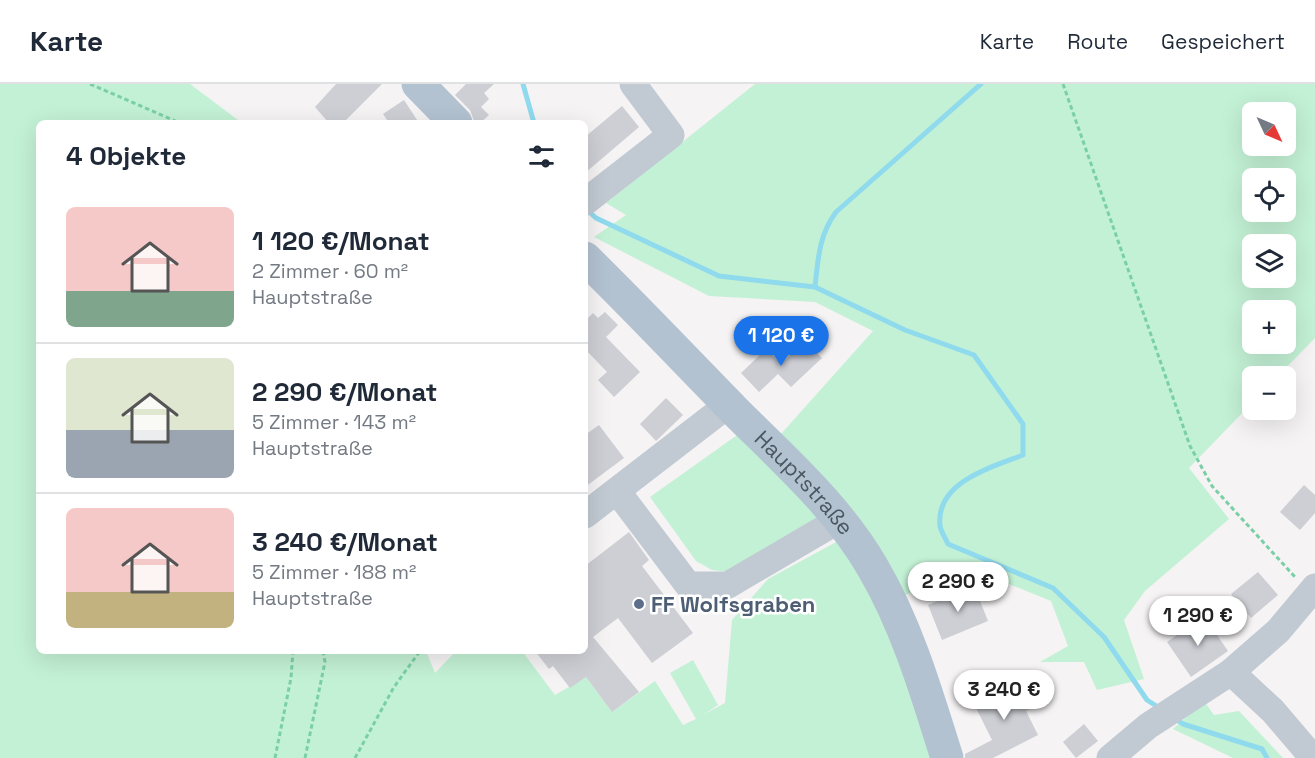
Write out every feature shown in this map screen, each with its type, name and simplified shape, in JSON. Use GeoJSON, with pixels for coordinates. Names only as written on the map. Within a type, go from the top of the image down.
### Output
{"type":"FeatureCollection","features":[{"type":"Feature","properties":{"kind":"main road"},"geometry":{"type":"LineString","coordinates":[[418,84],[453,120]]}},
{"type":"Feature","properties":{"kind":"main road","name":"Hauptstraße"},"geometry":{"type":"LineString","coordinates":[[588,261],[839,520],[872,567],[908,642],[947,758]]}},
{"type":"Feature","properties":{"kind":"street"},"geometry":{"type":"LineString","coordinates":[[589,199],[671,135],[633,84]]}},
{"type":"Feature","properties":{"kind":"street"},"geometry":{"type":"LineString","coordinates":[[588,513],[729,404]]}},
{"type":"Feature","properties":{"kind":"street"},"geometry":{"type":"LineString","coordinates":[[617,491],[688,585],[728,585],[839,520]]}},
{"type":"Feature","properties":{"kind":"street"},"geometry":{"type":"LineString","coordinates":[[1110,758],[1148,726],[1231,672],[1278,631],[1312,591]]}},
{"type":"Feature","properties":{"kind":"street"},"geometry":{"type":"LineString","coordinates":[[1231,672],[1273,711],[1313,758]]}},
{"type":"Feature","properties":{"kind":"path"},"geometry":{"type":"LineString","coordinates":[[90,84],[173,120]]}},
{"type":"Feature","properties":{"kind":"path"},"geometry":{"type":"LineString","coordinates":[[1063,84],[1190,446],[1212,486],[1312,591]]}},
{"type":"Feature","properties":{"kind":"path"},"geometry":{"type":"LineString","coordinates":[[275,758],[291,678],[293,654]]}},
{"type":"Feature","properties":{"kind":"path"},"geometry":{"type":"LineString","coordinates":[[305,758],[325,662],[324,654]]}},
{"type":"Feature","properties":{"kind":"path"},"geometry":{"type":"LineString","coordinates":[[356,758],[394,687],[418,654]]}},
{"type":"Feature","properties":{"kind":"green space"},"geometry":{"type":"Polygon","coordinates":[[[0,84],[190,84],[238,120],[36,120],[36,654],[427,654],[435,673],[453,654],[524,654],[555,695],[586,677],[612,712],[655,681],[683,725],[696,719],[670,673],[693,660],[718,705],[703,715],[725,703],[732,620],[768,579],[838,541],[880,607],[933,758],[0,758],[0,84]]]}},
{"type":"Feature","properties":{"kind":"green space"},"geometry":{"type":"Polygon","coordinates":[[[755,84],[1315,84],[1315,338],[1288,366],[1242,366],[1242,413],[1189,468],[1229,519],[1145,591],[1124,620],[1144,679],[1097,690],[1084,662],[1040,662],[1068,646],[1051,601],[962,565],[904,596],[781,434],[873,331],[815,302],[709,296],[594,237],[626,215],[606,203],[755,84]]]}},
{"type":"Feature","properties":{"kind":"green space"},"geometry":{"type":"Polygon","coordinates":[[[740,433],[815,509],[817,521],[728,572],[712,570],[696,561],[650,497],[740,433]]]}},
{"type":"Feature","properties":{"kind":"green space"},"geometry":{"type":"Polygon","coordinates":[[[1204,701],[1214,715],[1239,711],[1283,758],[1233,758],[1173,729],[1204,701]]]}},
{"type":"Feature","properties":{"kind":"building"},"geometry":{"type":"Polygon","coordinates":[[[336,84],[382,84],[346,120],[326,120],[315,107],[336,84]]]}},
{"type":"Feature","properties":{"kind":"building"},"geometry":{"type":"Polygon","coordinates":[[[466,84],[494,84],[484,93],[489,99],[481,107],[489,115],[483,120],[474,120],[470,110],[455,95],[466,84]]]}},
{"type":"Feature","properties":{"kind":"building"},"geometry":{"type":"Polygon","coordinates":[[[404,100],[417,120],[387,120],[383,114],[404,100]]]}},
{"type":"Feature","properties":{"kind":"building"},"geometry":{"type":"Polygon","coordinates":[[[622,106],[639,127],[588,170],[588,134],[622,106]]]}},
{"type":"Feature","properties":{"kind":"building"},"geometry":{"type":"Polygon","coordinates":[[[605,312],[618,325],[606,337],[640,372],[614,397],[598,380],[607,372],[588,352],[588,318],[593,313],[598,318],[605,312]]]}},
{"type":"Feature","properties":{"kind":"building"},"geometry":{"type":"Polygon","coordinates":[[[805,341],[822,358],[791,387],[778,374],[759,392],[741,373],[766,349],[781,364],[805,341]]]}},
{"type":"Feature","properties":{"kind":"building"},"geometry":{"type":"Polygon","coordinates":[[[666,398],[683,415],[656,441],[640,424],[666,398]]]}},
{"type":"Feature","properties":{"kind":"building"},"geometry":{"type":"Polygon","coordinates":[[[599,425],[624,458],[588,485],[588,433],[599,425]]]}},
{"type":"Feature","properties":{"kind":"building"},"geometry":{"type":"Polygon","coordinates":[[[1304,485],[1315,495],[1315,513],[1300,530],[1280,512],[1304,485]]]}},
{"type":"Feature","properties":{"kind":"building","name":"FF Wolfsgraben"},"geometry":{"type":"Polygon","coordinates":[[[629,532],[649,560],[642,566],[693,633],[652,663],[618,618],[593,637],[639,692],[612,712],[586,677],[570,688],[553,666],[549,669],[537,654],[588,654],[588,564],[629,532]]]}},
{"type":"Feature","properties":{"kind":"building"},"geometry":{"type":"Polygon","coordinates":[[[1258,572],[1278,595],[1251,618],[1231,594],[1258,572]]]}},
{"type":"Feature","properties":{"kind":"building"},"geometry":{"type":"Polygon","coordinates":[[[974,586],[988,621],[942,640],[928,605],[974,586]]]}},
{"type":"Feature","properties":{"kind":"building"},"geometry":{"type":"Polygon","coordinates":[[[1204,616],[1228,651],[1191,677],[1167,642],[1204,616]]]}},
{"type":"Feature","properties":{"kind":"building"},"geometry":{"type":"Polygon","coordinates":[[[1016,680],[1030,709],[1026,711],[1038,735],[993,758],[965,758],[965,754],[992,740],[973,702],[1016,680]]]}},
{"type":"Feature","properties":{"kind":"building"},"geometry":{"type":"Polygon","coordinates":[[[1084,724],[1098,741],[1076,758],[1063,742],[1084,724]]]}},
{"type":"Feature","properties":{"kind":"waterway"},"geometry":{"type":"LineString","coordinates":[[523,84],[533,120]]}},
{"type":"Feature","properties":{"kind":"waterway"},"geometry":{"type":"LineString","coordinates":[[815,287],[818,257],[823,238],[836,212],[981,84]]}},
{"type":"Feature","properties":{"kind":"waterway"},"geometry":{"type":"LineString","coordinates":[[588,211],[596,218],[719,276],[815,287],[905,330],[974,355],[1023,424],[1023,455],[982,471],[956,487],[946,498],[941,511],[942,533],[948,544],[1053,588],[1104,637],[1147,700],[1161,709]]}},
{"type":"Feature","properties":{"kind":"waterway"},"geometry":{"type":"LineString","coordinates":[[1174,718],[1183,724],[1262,749],[1267,758]]}},
{"type":"Feature","properties":{"kind":"place","name":"FF Wolfsgraben"},"geometry":{"type":"Point","coordinates":[639,604]}}]}
